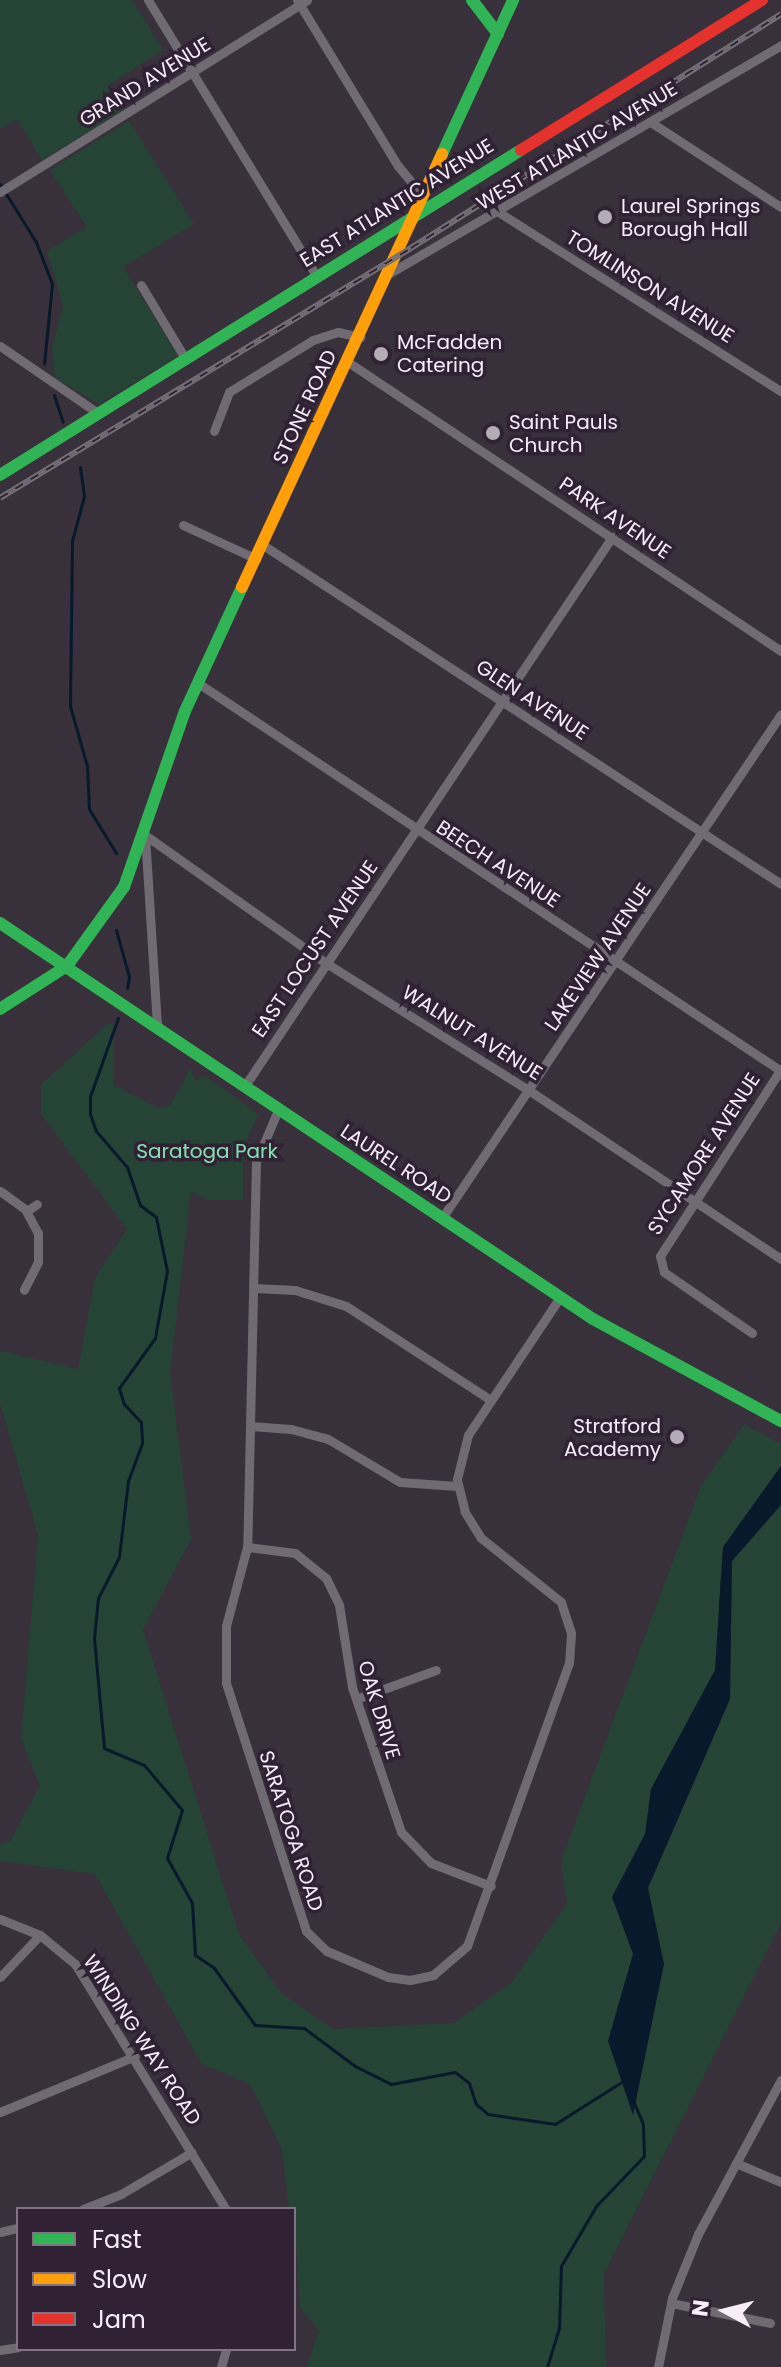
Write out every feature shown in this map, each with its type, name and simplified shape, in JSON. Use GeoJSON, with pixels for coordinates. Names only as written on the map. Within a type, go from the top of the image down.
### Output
{"type":"FeatureCollection","features":[{"type":"Feature","properties":{"kind":"street"},"geometry":{"type":"LineString","coordinates":[[148,0],[317,277]]}},
{"type":"Feature","properties":{"kind":"street"},"geometry":{"type":"LineString","coordinates":[[472,0],[498,34]]}},
{"type":"Feature","properties":{"kind":"street","name":"STONE ROAD"},"geometry":{"type":"LineString","coordinates":[[0,1009],[67,966],[87,943],[124,887],[198,683],[513,0]]}},
{"type":"Feature","properties":{"kind":"street","name":"EAST ATLANTIC AVENUE"},"geometry":{"type":"LineString","coordinates":[[1,472],[186,360],[757,1]]}},
{"type":"Feature","properties":{"kind":"street"},"geometry":{"type":"LineString","coordinates":[[301,2],[398,166],[423,196]]}},
{"type":"Feature","properties":{"kind":"street","name":"GRAND AVENUE"},"geometry":{"type":"LineString","coordinates":[[0,192],[194,74],[301,2]]}},
{"type":"Feature","properties":{"kind":"street","name":"WEST ATLANTIC AVENUE"},"geometry":{"type":"LineString","coordinates":[[388,274],[500,213],[781,45]]}},
{"type":"Feature","properties":{"kind":"street"},"geometry":{"type":"LineString","coordinates":[[652,123],[781,207]]}},
{"type":"Feature","properties":{"kind":"street","name":"TOMLINSON AVENUE"},"geometry":{"type":"LineString","coordinates":[[500,213],[781,391]]}},
{"type":"Feature","properties":{"kind":"street"},"geometry":{"type":"LineString","coordinates":[[375,240],[398,252]]}},
{"type":"Feature","properties":{"kind":"street"},"geometry":{"type":"LineString","coordinates":[[141,285],[186,360]]}},
{"type":"Feature","properties":{"kind":"street"},"geometry":{"type":"LineString","coordinates":[[214,431],[229,392],[313,340],[338,332],[360,337]]}},
{"type":"Feature","properties":{"kind":"street"},"geometry":{"type":"LineString","coordinates":[[0,346],[98,413]]}},
{"type":"Feature","properties":{"kind":"street","name":"PARK AVENUE"},"geometry":{"type":"LineString","coordinates":[[348,362],[781,651]]}},
{"type":"Feature","properties":{"kind":"street"},"geometry":{"type":"LineString","coordinates":[[183,525],[257,559]]}},
{"type":"Feature","properties":{"kind":"street","name":"EAST LOCUST AVENUE"},"geometry":{"type":"LineString","coordinates":[[244,1087],[612,537]]}},
{"type":"Feature","properties":{"kind":"street","name":"GLEN AVENUE"},"geometry":{"type":"LineString","coordinates":[[263,545],[781,884]]}},
{"type":"Feature","properties":{"kind":"street","name":"BEECH AVENUE"},"geometry":{"type":"LineString","coordinates":[[198,683],[417,832],[781,1071]]}},
{"type":"Feature","properties":{"kind":"street","name":"LAKEVIEW AVENUE"},"geometry":{"type":"LineString","coordinates":[[442,1218],[781,714]]}},
{"type":"Feature","properties":{"kind":"street","name":"STONE ROAD"},"geometry":{"type":"LineString","coordinates":[[145,835],[157,1028]]}},
{"type":"Feature","properties":{"kind":"street","name":"WALNUT AVENUE"},"geometry":{"type":"LineString","coordinates":[[145,835],[326,963],[530,1091],[781,1259]]}},
{"type":"Feature","properties":{"kind":"street","name":"LAUREL ROAD"},"geometry":{"type":"LineString","coordinates":[[0,923],[560,1297],[781,1421]]}},
{"type":"Feature","properties":{"kind":"street","name":"SYCAMORE AVENUE"},"geometry":{"type":"LineString","coordinates":[[752,1333],[664,1272],[660,1259],[694,1201],[781,1071]]}},
{"type":"Feature","properties":{"kind":"street","name":"SARATOGA ROAD"},"geometry":{"type":"LineString","coordinates":[[278,1110],[262,1137],[256,1162],[247,1547],[226,1626],[226,1683],[310,1937],[333,1955],[380,1974],[425,1978],[464,1951],[491,1886],[567,1672],[572,1641],[561,1602],[481,1538],[457,1486]]}},
{"type":"Feature","properties":{"kind":"street"},"geometry":{"type":"LineString","coordinates":[[0,1191],[27,1211],[38,1233],[39,1256],[24,1290]]}},
{"type":"Feature","properties":{"kind":"street"},"geometry":{"type":"LineString","coordinates":[[27,1211],[37,1204]]}},
{"type":"Feature","properties":{"kind":"street"},"geometry":{"type":"LineString","coordinates":[[254,1288],[295,1290],[346,1306],[491,1400]]}},
{"type":"Feature","properties":{"kind":"street"},"geometry":{"type":"LineString","coordinates":[[251,1426],[291,1429],[328,1439],[400,1482],[457,1486],[464,1443],[560,1297]]}},
{"type":"Feature","properties":{"kind":"street","name":"OAK DRIVE"},"geometry":{"type":"LineString","coordinates":[[247,1547],[295,1553],[326,1578],[337,1597],[356,1699],[406,1840],[431,1863],[491,1886]]}},
{"type":"Feature","properties":{"kind":"street"},"geometry":{"type":"LineString","coordinates":[[356,1699],[436,1670]]}},
{"type":"Feature","properties":{"kind":"street","name":"WINDING WAY ROAD"},"geometry":{"type":"LineString","coordinates":[[0,1919],[40,1935],[75,1964],[135,2056],[225,2207]]}},
{"type":"Feature","properties":{"kind":"street"},"geometry":{"type":"LineString","coordinates":[[0,1977],[40,1935]]}},
{"type":"Feature","properties":{"kind":"street"},"geometry":{"type":"LineString","coordinates":[[0,2112],[135,2056]]}},
{"type":"Feature","properties":{"kind":"street"},"geometry":{"type":"LineString","coordinates":[[658,2367],[671,2303],[698,2234],[781,2080]]}},
{"type":"Feature","properties":{"kind":"street"},"geometry":{"type":"LineString","coordinates":[[88,2207],[121,2194],[192,2152]]}},
{"type":"Feature","properties":{"kind":"street"},"geometry":{"type":"LineString","coordinates":[[736,2163],[781,2182]]}},
{"type":"Feature","properties":{"kind":"street"},"geometry":{"type":"LineString","coordinates":[[671,2303],[770,2323]]}},
{"type":"Feature","properties":{"kind":"green space"},"geometry":{"type":"Polygon","coordinates":[[[0,0],[132,0],[163,50],[107,86],[122,111],[42,160],[17,119],[0,129],[0,0]]]}},
{"type":"Feature","properties":{"kind":"green space"},"geometry":{"type":"Polygon","coordinates":[[[129,121],[194,224],[123,267],[178,356],[99,404],[55,378],[52,348],[63,306],[47,251],[87,227],[50,170],[129,121]]]}},
{"type":"Feature","properties":{"kind":"green space","name":"Saratoga Park"},"geometry":{"type":"Polygon","coordinates":[[[108,1023],[114,1026],[114,1085],[158,1108],[170,1105],[190,1069],[196,1081],[204,1075],[258,1114],[243,1148],[243,1200],[209,1200],[191,1192],[170,1373],[191,1539],[143,1630],[239,1934],[281,1993],[333,2029],[454,2023],[512,1982],[567,1903],[561,1861],[701,1486],[744,1424],[781,1444],[781,1466],[723,1547],[715,1670],[651,1789],[645,1834],[612,1897],[633,1954],[608,2041],[664,1965],[648,1888],[730,1699],[732,1561],[781,1505],[781,1922],[604,2274],[606,2367],[307,2367],[319,2331],[300,2307],[296,2207],[289,2207],[282,2149],[250,2084],[202,2064],[95,1874],[0,1861],[0,1844],[10,1841],[40,1786],[21,1739],[38,1535],[0,1403],[0,1351],[78,1369],[95,1278],[127,1229],[41,1114],[41,1085],[108,1023]]]}},
{"type":"Feature","properties":{"kind":"water"},"geometry":{"type":"Polygon","coordinates":[[[781,1466],[781,1505],[732,1561],[730,1699],[648,1888],[664,1964],[633,2115],[608,2041],[633,1954],[612,1897],[645,1834],[651,1789],[715,1670],[723,1547],[781,1466]]]}},
{"type":"Feature","properties":{"kind":"waterway"},"geometry":{"type":"LineString","coordinates":[[0,184],[36,242],[52,284],[44,364]]}},
{"type":"Feature","properties":{"kind":"waterway"},"geometry":{"type":"LineString","coordinates":[[54,395],[63,422]]}},
{"type":"Feature","properties":{"kind":"waterway"},"geometry":{"type":"LineString","coordinates":[[80,467],[84,496],[72,541],[70,706],[87,766],[89,809],[116,853]]}},
{"type":"Feature","properties":{"kind":"waterway"},"geometry":{"type":"LineString","coordinates":[[116,930],[129,977],[127,988]]}},
{"type":"Feature","properties":{"kind":"waterway"},"geometry":{"type":"LineString","coordinates":[[118,1018],[90,1096],[90,1114],[96,1131],[127,1167],[140,1205],[156,1217],[167,1271],[155,1338],[119,1388],[124,1404],[141,1422],[142,1443],[128,1481],[119,1557],[98,1598],[94,1638],[104,1748],[144,1765],[182,1810],[167,1858],[192,1903],[195,1955],[214,1968],[255,2025],[304,2028],[355,2066],[391,2084],[455,2072],[469,2083],[476,2104],[488,2114],[555,2124],[623,2081]]}},
{"type":"Feature","properties":{"kind":"waterway"},"geometry":{"type":"LineString","coordinates":[[720,1606],[722,1574]]}},
{"type":"Feature","properties":{"kind":"waterway"},"geometry":{"type":"LineString","coordinates":[[547,2367],[559,2328],[561,2266],[596,2206],[644,2156],[643,2124],[633,2101]]}},
{"type":"Feature","properties":{"kind":"railway"},"geometry":{"type":"LineString","coordinates":[[0,498],[411,248],[781,14]]}},
{"type":"Feature","properties":{"kind":"traffic: fast"},"geometry":{"type":"LineString","coordinates":[[472,0],[498,34]]}},
{"type":"Feature","properties":{"kind":"traffic: fast"},"geometry":{"type":"LineString","coordinates":[[442,154],[513,0]]}},
{"type":"Feature","properties":{"kind":"traffic: fast"},"geometry":{"type":"LineString","coordinates":[[0,475],[521,150]]}},
{"type":"Feature","properties":{"kind":"traffic: fast"},"geometry":{"type":"LineString","coordinates":[[0,1009],[67,966],[124,887],[185,711],[242,587]]}},
{"type":"Feature","properties":{"kind":"traffic: fast"},"geometry":{"type":"LineString","coordinates":[[0,923],[593,1319],[781,1421]]}},
{"type":"Feature","properties":{"kind":"traffic: slow"},"geometry":{"type":"LineString","coordinates":[[242,587],[442,154]]}},
{"type":"Feature","properties":{"kind":"traffic: jam"},"geometry":{"type":"LineString","coordinates":[[521,150],[762,0]]}},
{"type":"Feature","properties":{"kind":"place","name":"Laurel Springs Borough Hall"},"geometry":{"type":"Point","coordinates":[605,217]}},
{"type":"Feature","properties":{"kind":"place","name":"McFadden Catering"},"geometry":{"type":"Point","coordinates":[381,354]}},
{"type":"Feature","properties":{"kind":"place","name":"Saint Pauls Church"},"geometry":{"type":"Point","coordinates":[493,433]}},
{"type":"Feature","properties":{"kind":"place","name":"Stratford Academy"},"geometry":{"type":"Point","coordinates":[677,1437]}}]}
